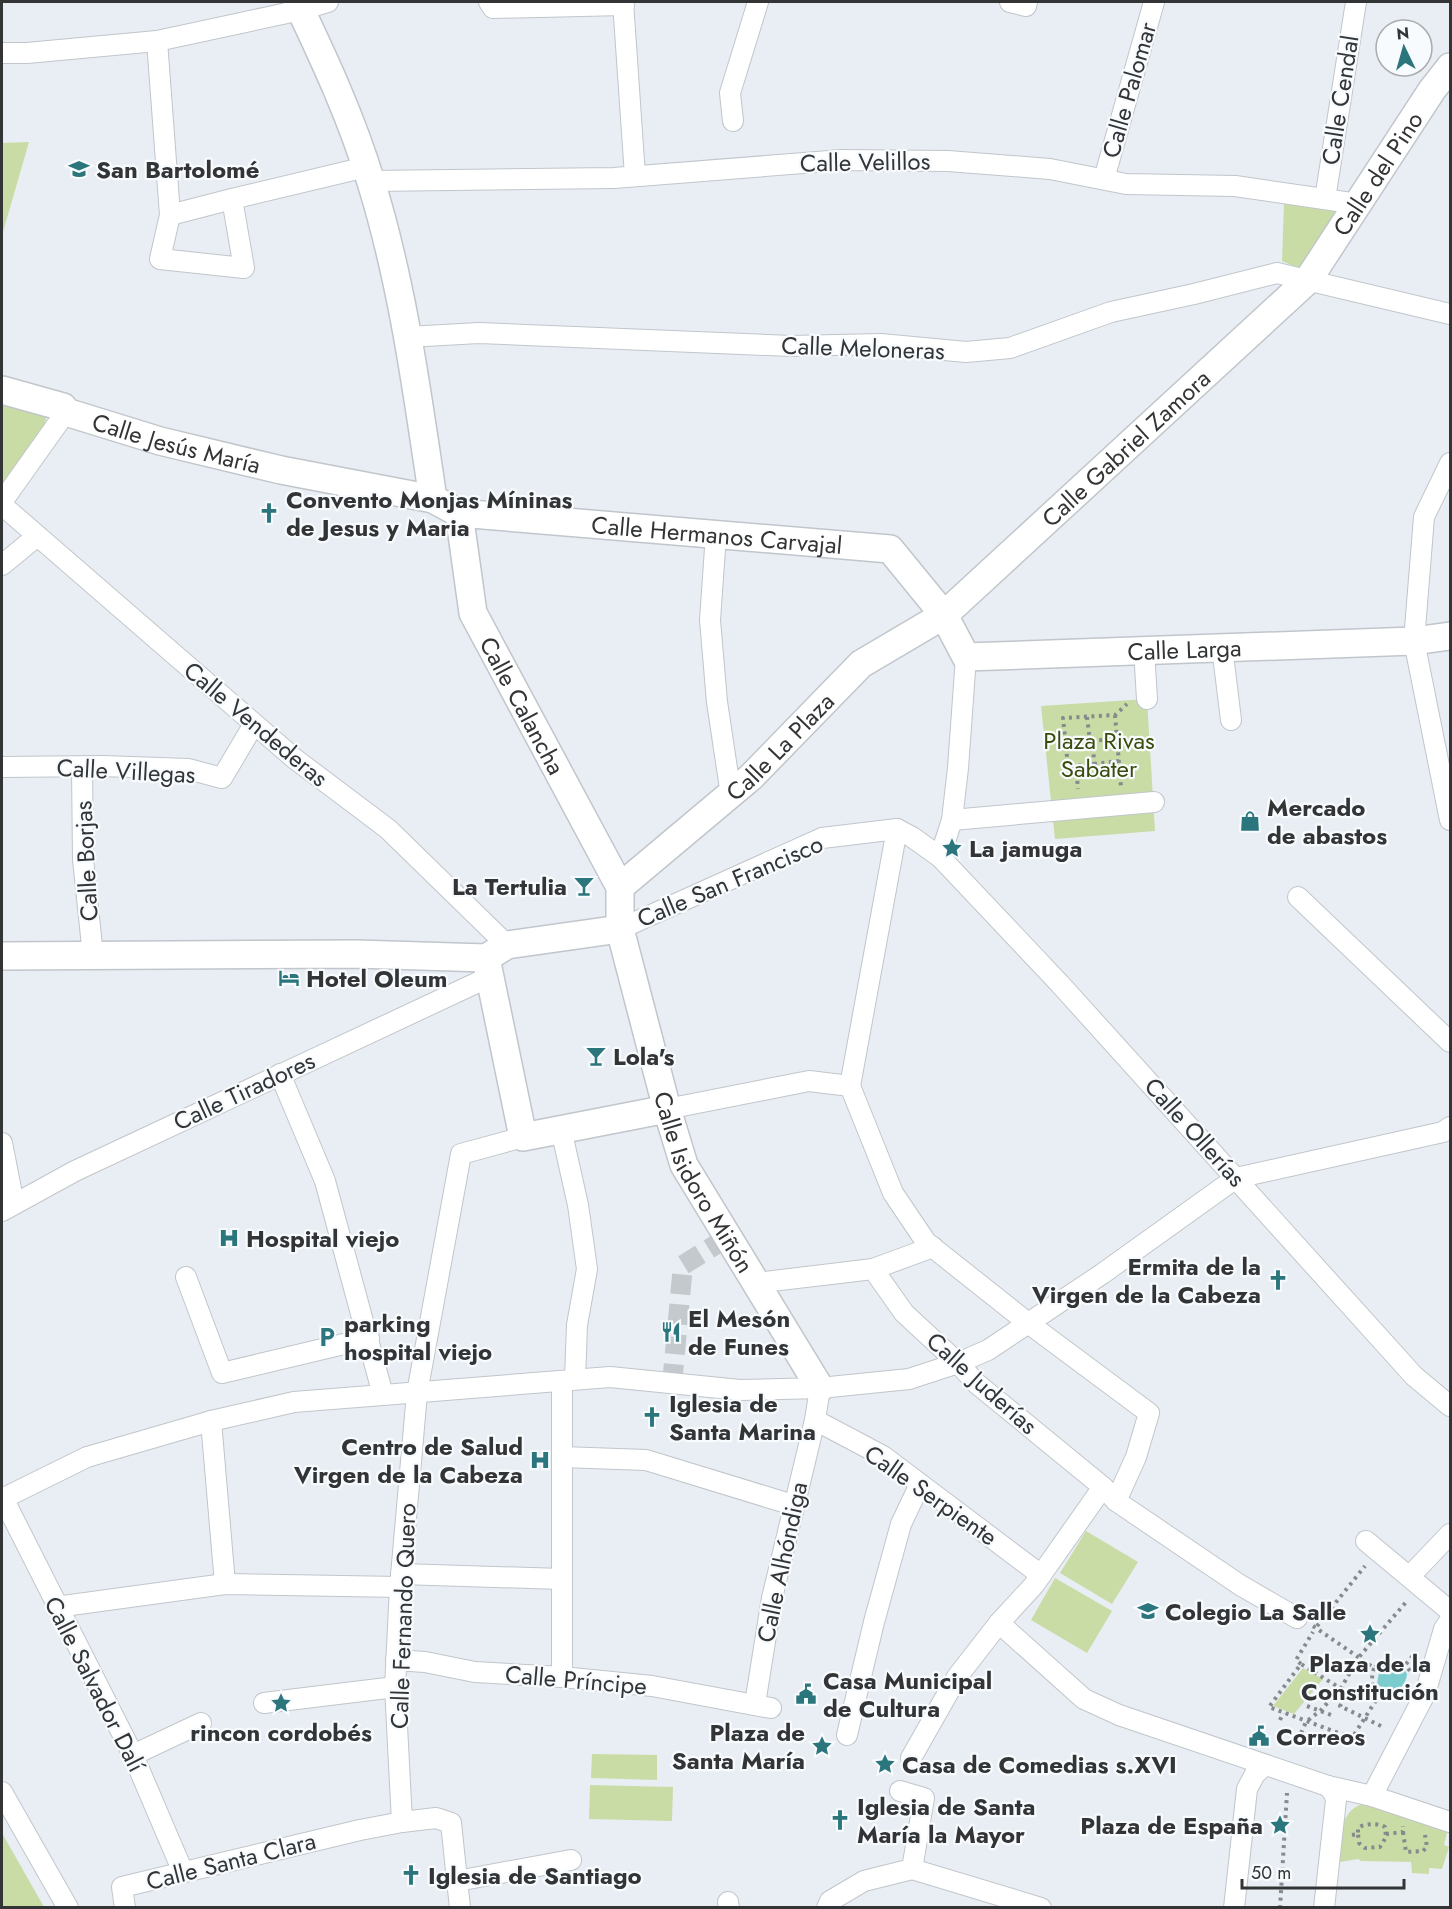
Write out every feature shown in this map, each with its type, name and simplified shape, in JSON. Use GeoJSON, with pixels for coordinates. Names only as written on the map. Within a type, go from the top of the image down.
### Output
{"type":"FeatureCollection","features":[{"type":"Feature","properties":{"kind":"street"},"geometry":{"type":"LineString","coordinates":[[2,53],[27,53],[157,41],[299,6],[328,2]]}},
{"type":"Feature","properties":{"kind":"street"},"geometry":{"type":"LineString","coordinates":[[489,2],[493,8],[623,3],[634,176]]}},
{"type":"Feature","properties":{"kind":"street"},"geometry":{"type":"LineString","coordinates":[[733,120],[730,93],[758,2]]}},
{"type":"Feature","properties":{"kind":"street"},"geometry":{"type":"LineString","coordinates":[[1010,2],[1026,6],[1027,2]]}},
{"type":"Feature","properties":{"kind":"street","name":"Calle Palomar"},"geometry":{"type":"LineString","coordinates":[[1104,179],[1154,2]]}},
{"type":"Feature","properties":{"kind":"street","name":"Calle Cendal"},"geometry":{"type":"LineString","coordinates":[[1325,199],[1356,2]]}},
{"type":"Feature","properties":{"kind":"street"},"geometry":{"type":"LineString","coordinates":[[299,6],[338,90],[368,174],[396,273],[433,499]]}},
{"type":"Feature","properties":{"kind":"street"},"geometry":{"type":"LineString","coordinates":[[157,41],[170,215],[160,259],[244,268],[232,199]]}},
{"type":"Feature","properties":{"kind":"street","name":"Calle del Pino"},"geometry":{"type":"LineString","coordinates":[[1308,280],[1432,90],[1450,68]]}},
{"type":"Feature","properties":{"kind":"street","name":"Calle Velillos"},"geometry":{"type":"LineString","coordinates":[[170,215],[232,199],[368,174],[538,181],[842,160],[971,163],[1050,169],[1126,184],[1235,186],[1358,204]]}},
{"type":"Feature","properties":{"kind":"street","name":"Calle Meloneras"},"geometry":{"type":"LineString","coordinates":[[407,337],[479,333],[791,346],[881,344],[966,352],[1010,348],[1112,312],[1276,273],[1450,314]]}},
{"type":"Feature","properties":{"kind":"street","name":"Calle Gabriel Zamora"},"geometry":{"type":"LineString","coordinates":[[944,615],[1308,280]]}},
{"type":"Feature","properties":{"kind":"street","name":"Calle Jesús María"},"geometry":{"type":"LineString","coordinates":[[2,390],[63,406],[66,412],[160,441],[270,468],[433,499],[459,513]]}},
{"type":"Feature","properties":{"kind":"street","name":"Calle Vendederas"},"geometry":{"type":"LineString","coordinates":[[66,412],[2,503],[36,537],[295,759],[388,829],[494,960]]}},
{"type":"Feature","properties":{"kind":"street"},"geometry":{"type":"LineString","coordinates":[[1450,463],[1424,517],[1414,641],[1450,820]]}},
{"type":"Feature","properties":{"kind":"street","name":"Calle Hermanos Carvajal"},"geometry":{"type":"LineString","coordinates":[[459,513],[890,549],[944,615]]}},
{"type":"Feature","properties":{"kind":"street","name":"Calle Calancha"},"geometry":{"type":"LineString","coordinates":[[459,513],[474,613],[620,887]]}},
{"type":"Feature","properties":{"kind":"street"},"geometry":{"type":"LineString","coordinates":[[716,534],[710,620],[717,702],[731,795]]}},
{"type":"Feature","properties":{"kind":"street"},"geometry":{"type":"LineString","coordinates":[[2,565],[36,537]]}},
{"type":"Feature","properties":{"kind":"street"},"geometry":{"type":"LineString","coordinates":[[910,1758],[957,1677],[999,1623],[1110,1494],[1136,1457],[1149,1413],[1028,1323],[926,1242],[892,1194],[850,1086],[897,829],[940,857],[952,820],[966,657],[944,615]]}},
{"type":"Feature","properties":{"kind":"street","name":"Calle La Plaza"},"geometry":{"type":"LineString","coordinates":[[620,887],[731,795],[861,664],[944,615]]}},
{"type":"Feature","properties":{"kind":"street","name":"Calle Larga"},"geometry":{"type":"LineString","coordinates":[[966,657],[1414,641],[1450,636]]}},
{"type":"Feature","properties":{"kind":"street"},"geometry":{"type":"LineString","coordinates":[[1222,647],[1231,720]]}},
{"type":"Feature","properties":{"kind":"street"},"geometry":{"type":"LineString","coordinates":[[1144,650],[1147,699]]}},
{"type":"Feature","properties":{"kind":"street","name":"Calle Villegas"},"geometry":{"type":"LineString","coordinates":[[2,767],[188,769],[222,778],[254,724]]}},
{"type":"Feature","properties":{"kind":"street","name":"Calle Borjas"},"geometry":{"type":"LineString","coordinates":[[82,767],[83,859],[93,956]]}},
{"type":"Feature","properties":{"kind":"street"},"geometry":{"type":"LineString","coordinates":[[952,820],[1154,802]]}},
{"type":"Feature","properties":{"kind":"street","name":"Calle San Francisco"},"geometry":{"type":"LineString","coordinates":[[621,929],[822,838],[897,829]]}},
{"type":"Feature","properties":{"kind":"street","name":"Calle Ollerías"},"geometry":{"type":"LineString","coordinates":[[940,857],[1060,984],[1414,1376],[1450,1406]]}},
{"type":"Feature","properties":{"kind":"street","name":"Calle Isidoro Miñón"},"geometry":{"type":"LineString","coordinates":[[620,887],[621,929],[684,1165],[820,1388]]}},
{"type":"Feature","properties":{"kind":"street"},"geometry":{"type":"LineString","coordinates":[[1298,897],[1450,1042]]}},
{"type":"Feature","properties":{"kind":"street"},"geometry":{"type":"LineString","coordinates":[[2,956],[356,954],[494,960],[621,929]]}},
{"type":"Feature","properties":{"kind":"street"},"geometry":{"type":"LineString","coordinates":[[494,960],[523,1137],[809,1081],[850,1086]]}},
{"type":"Feature","properties":{"kind":"street","name":"Calle Tiradores"},"geometry":{"type":"LineString","coordinates":[[8,1207],[75,1171],[280,1074],[494,960]]}},
{"type":"Feature","properties":{"kind":"street"},"geometry":{"type":"LineString","coordinates":[[280,1074],[325,1181],[383,1395]]}},
{"type":"Feature","properties":{"kind":"street"},"geometry":{"type":"LineString","coordinates":[[2,1498],[87,1457],[211,1421],[294,1402],[610,1377],[740,1390],[820,1388],[909,1379],[958,1363],[988,1350],[1102,1274],[1236,1178],[1443,1132],[1450,1127]]}},
{"type":"Feature","properties":{"kind":"street"},"geometry":{"type":"LineString","coordinates":[[561,1129],[578,1205],[587,1269],[569,1380],[562,1457],[562,1677]]}},
{"type":"Feature","properties":{"kind":"street","name":"Calle Fernando Quero"},"geometry":{"type":"LineString","coordinates":[[402,1822],[395,1687],[401,1581],[417,1392],[461,1154],[523,1137]]}},
{"type":"Feature","properties":{"kind":"street"},"geometry":{"type":"LineString","coordinates":[[2,1143],[8,1207]]}},
{"type":"Feature","properties":{"kind":"street"},"geometry":{"type":"LineString","coordinates":[[756,1283],[873,1269],[933,1247]]}},
{"type":"Feature","properties":{"kind":"street","name":"Calle Juderías"},"geometry":{"type":"LineString","coordinates":[[873,1269],[904,1313],[976,1383],[1110,1494],[1240,1585],[1298,1618]]}},
{"type":"Feature","properties":{"kind":"street"},"geometry":{"type":"LineString","coordinates":[[186,1277],[222,1373],[369,1338]]}},
{"type":"Feature","properties":{"kind":"street"},"geometry":{"type":"LineString","coordinates":[[815,1420],[820,1388]]}},
{"type":"Feature","properties":{"kind":"street","name":"Calle Serpiente"},"geometry":{"type":"LineString","coordinates":[[815,1420],[883,1456],[1041,1575]]}},
{"type":"Feature","properties":{"kind":"street","name":"Calle Alhóndiga"},"geometry":{"type":"LineString","coordinates":[[763,1706],[772,1598],[815,1420]]}},
{"type":"Feature","properties":{"kind":"street"},"geometry":{"type":"LineString","coordinates":[[211,1421],[225,1584]]}},
{"type":"Feature","properties":{"kind":"street"},"geometry":{"type":"LineString","coordinates":[[562,1457],[646,1460],[793,1505]]}},
{"type":"Feature","properties":{"kind":"street"},"geometry":{"type":"LineString","coordinates":[[848,1735],[874,1623],[901,1524],[920,1484]]}},
{"type":"Feature","properties":{"kind":"street","name":"Calle Salvador Dalí"},"geometry":{"type":"LineString","coordinates":[[2,1498],[133,1755],[183,1872]]}},
{"type":"Feature","properties":{"kind":"street"},"geometry":{"type":"LineString","coordinates":[[1410,1576],[1450,1534]]}},
{"type":"Feature","properties":{"kind":"street"},"geometry":{"type":"LineString","coordinates":[[1366,1541],[1450,1611]]}},
{"type":"Feature","properties":{"kind":"street"},"geometry":{"type":"LineString","coordinates":[[56,1607],[225,1584],[562,1579]]}},
{"type":"Feature","properties":{"kind":"street"},"geometry":{"type":"LineString","coordinates":[[1372,1796],[1425,1695],[1444,1629],[1450,1620]]}},
{"type":"Feature","properties":{"kind":"street"},"geometry":{"type":"LineString","coordinates":[[999,1623],[1084,1699],[1119,1715],[1328,1786],[1372,1796],[1450,1822]]}},
{"type":"Feature","properties":{"kind":"street","name":"Calle Príncipe"},"geometry":{"type":"LineString","coordinates":[[396,1660],[425,1662],[475,1672],[562,1677],[652,1686],[763,1706]]}},
{"type":"Feature","properties":{"kind":"street"},"geometry":{"type":"LineString","coordinates":[[264,1703],[395,1687]]}},
{"type":"Feature","properties":{"kind":"street"},"geometry":{"type":"LineString","coordinates":[[133,1755],[201,1723]]}},
{"type":"Feature","properties":{"kind":"street"},"geometry":{"type":"LineString","coordinates":[[1234,1908],[1247,1789],[1254,1774],[1264,1764]]}},
{"type":"Feature","properties":{"kind":"street"},"geometry":{"type":"LineString","coordinates":[[1324,1908],[1336,1800],[1328,1786]]}},
{"type":"Feature","properties":{"kind":"street"},"geometry":{"type":"LineString","coordinates":[[900,1791],[924,1798],[912,1869]]}},
{"type":"Feature","properties":{"kind":"street"},"geometry":{"type":"LineString","coordinates":[[2,1792],[68,1908]]}},
{"type":"Feature","properties":{"kind":"street","name":"Calle Santa Clara"},"geometry":{"type":"LineString","coordinates":[[125,1908],[122,1887],[360,1830],[436,1818],[451,1823],[457,1881]]}},
{"type":"Feature","properties":{"kind":"street"},"geometry":{"type":"LineString","coordinates":[[460,1908],[457,1881],[571,1860]]}},
{"type":"Feature","properties":{"kind":"street"},"geometry":{"type":"LineString","coordinates":[[827,1908],[830,1901],[864,1881],[912,1869],[1041,1908]]}},
{"type":"Feature","properties":{"kind":"path"},"geometry":{"type":"LineString","coordinates":[[1115,715],[1117,738],[1119,763],[1068,766],[1063,718],[1115,715]]}},
{"type":"Feature","properties":{"kind":"path"},"geometry":{"type":"LineString","coordinates":[[1087,717],[1095,764]]}},
{"type":"Feature","properties":{"kind":"path"},"geometry":{"type":"LineString","coordinates":[[1065,743],[1117,738]]}},
{"type":"Feature","properties":{"kind":"path"},"geometry":{"type":"LineString","coordinates":[[1368,1562],[1315,1627],[1296,1660],[1348,1693],[1341,1706],[1402,1737]]}},
{"type":"Feature","properties":{"kind":"path"},"geometry":{"type":"LineString","coordinates":[[1301,1734],[1306,1722],[1321,1710],[1341,1688],[1359,1657],[1411,1596]]}},
{"type":"Feature","properties":{"kind":"path"},"geometry":{"type":"LineString","coordinates":[[1298,1618],[1315,1627],[1374,1668]]}},
{"type":"Feature","properties":{"kind":"path"},"geometry":{"type":"LineString","coordinates":[[1408,1689],[1404,1694],[1395,1696],[1380,1694],[1372,1687],[1371,1677],[1374,1668],[1388,1660],[1406,1664],[1411,1672],[1412,1681]]}},
{"type":"Feature","properties":{"kind":"path"},"geometry":{"type":"LineString","coordinates":[[1300,1664],[1269,1707],[1352,1738],[1380,1694]]}},
{"type":"Feature","properties":{"kind":"path"},"geometry":{"type":"LineString","coordinates":[[1307,1706],[1334,1716]]}},
{"type":"Feature","properties":{"kind":"path"},"geometry":{"type":"LineString","coordinates":[[1280,1720],[1283,1713]]}},
{"type":"Feature","properties":{"kind":"path"},"geometry":{"type":"LineString","coordinates":[[1281,1908],[1289,1772]]}},
{"type":"Feature","properties":{"kind":"path"},"geometry":{"type":"LineString","coordinates":[[1358,1834],[1359,1843],[1365,1848],[1380,1847],[1384,1843],[1385,1827],[1370,1825]]}},
{"type":"Feature","properties":{"kind":"path"},"geometry":{"type":"LineString","coordinates":[[1412,1825],[1403,1825],[1406,1852],[1423,1851],[1427,1847],[1425,1828]]}},
{"type":"Feature","properties":{"kind":"path"},"geometry":{"type":"LineString","coordinates":[[1386,1834],[1404,1832]]}},
{"type":"Feature","properties":{"kind":"green space"},"geometry":{"type":"Polygon","coordinates":[[[29,142],[3,232],[2,143],[29,142]]]}},
{"type":"Feature","properties":{"kind":"green space"},"geometry":{"type":"Polygon","coordinates":[[[1284,203],[1345,210],[1305,271],[1282,261],[1284,203]]]}},
{"type":"Feature","properties":{"kind":"green space"},"geometry":{"type":"Polygon","coordinates":[[[2,395],[28,402],[46,417],[44,435],[2,491],[2,395]]]}},
{"type":"Feature","properties":{"kind":"green space","name":"Plaza Rivas Sabater"},"geometry":{"type":"Polygon","coordinates":[[[1147,699],[1155,831],[1055,839],[1041,706],[1147,699]]]}},
{"type":"Feature","properties":{"kind":"green space"},"geometry":{"type":"Polygon","coordinates":[[[1086,1531],[1138,1562],[1112,1604],[1060,1573],[1086,1531]]]}},
{"type":"Feature","properties":{"kind":"green space"},"geometry":{"type":"Polygon","coordinates":[[[1055,1578],[1112,1611],[1087,1653],[1031,1620],[1055,1578]]]}},
{"type":"Feature","properties":{"kind":"green space"},"geometry":{"type":"Polygon","coordinates":[[[1303,1668],[1323,1679],[1294,1714],[1273,1706],[1303,1668]]]}},
{"type":"Feature","properties":{"kind":"green space"},"geometry":{"type":"Polygon","coordinates":[[[592,1754],[657,1755],[657,1780],[591,1778],[592,1754]]]}},
{"type":"Feature","properties":{"kind":"green space"},"geometry":{"type":"Polygon","coordinates":[[[590,1785],[673,1787],[672,1821],[589,1819],[590,1785]]]}},
{"type":"Feature","properties":{"kind":"green space"},"geometry":{"type":"Polygon","coordinates":[[[1366,1803],[1448,1829],[1444,1845],[1449,1847],[1442,1869],[1429,1868],[1429,1874],[1412,1873],[1411,1862],[1361,1861],[1358,1859],[1340,1862],[1341,1835],[1346,1818],[1357,1806],[1366,1803]]]}},
{"type":"Feature","properties":{"kind":"green space"},"geometry":{"type":"Polygon","coordinates":[[[2,1833],[44,1907],[2,1907],[2,1833]]]}},
{"type":"Feature","properties":{"kind":"water"},"geometry":{"type":"Polygon","coordinates":[[[1380,1666],[1402,1666],[1407,1674],[1403,1685],[1396,1690],[1386,1690],[1377,1684],[1380,1666]]]}},
{"type":"Feature","properties":{"kind":"tunnel"},"geometry":{"type":"LineString","coordinates":[[672,1384],[683,1265],[728,1237]]}},
{"type":"Feature","properties":{"kind":"place","name":"San Bartolomé"},"geometry":{"type":"Point","coordinates":[79,169]}},
{"type":"Feature","properties":{"kind":"place","name":"Convento Monjas Míninas de Jesus y Maria"},"geometry":{"type":"Point","coordinates":[269,513]}},
{"type":"Feature","properties":{"kind":"place","name":"Mercado de abastos"},"geometry":{"type":"Point","coordinates":[1250,821]}},
{"type":"Feature","properties":{"kind":"place","name":"La jamuga"},"geometry":{"type":"Point","coordinates":[952,848]}},
{"type":"Feature","properties":{"kind":"place","name":"La Tertulia"},"geometry":{"type":"Point","coordinates":[584,886]}},
{"type":"Feature","properties":{"kind":"place","name":"Hotel Oleum"},"geometry":{"type":"Point","coordinates":[289,978]}},
{"type":"Feature","properties":{"kind":"place","name":"Lola's"},"geometry":{"type":"Point","coordinates":[596,1056]}},
{"type":"Feature","properties":{"kind":"place","name":"Hospital viejo"},"geometry":{"type":"Point","coordinates":[229,1238]}},
{"type":"Feature","properties":{"kind":"place","name":"Ermita de la Virgen de la Cabeza"},"geometry":{"type":"Point","coordinates":[1278,1280]}},
{"type":"Feature","properties":{"kind":"place","name":"El Mesón de Funes"},"geometry":{"type":"Point","coordinates":[671,1332]}},
{"type":"Feature","properties":{"kind":"place","name":"parking hospital viejo"},"geometry":{"type":"Point","coordinates":[327,1337]}},
{"type":"Feature","properties":{"kind":"place","name":"Iglesia de Santa Marina"},"geometry":{"type":"Point","coordinates":[652,1417]}},
{"type":"Feature","properties":{"kind":"place","name":"Centro de Salud Virgen de la Cabeza"},"geometry":{"type":"Point","coordinates":[540,1460]}},
{"type":"Feature","properties":{"kind":"place","name":"Colegio La Salle"},"geometry":{"type":"Point","coordinates":[1148,1611]}},
{"type":"Feature","properties":{"kind":"place","name":"Plaza de la Constitución"},"geometry":{"type":"Point","coordinates":[1370,1634]}},
{"type":"Feature","properties":{"kind":"place","name":"Casa Municipal de Cultura"},"geometry":{"type":"Point","coordinates":[806,1694]}},
{"type":"Feature","properties":{"kind":"place","name":"rincon cordobés"},"geometry":{"type":"Point","coordinates":[281,1703]}},
{"type":"Feature","properties":{"kind":"place","name":"Correos"},"geometry":{"type":"Point","coordinates":[1259,1736]}},
{"type":"Feature","properties":{"kind":"place","name":"Plaza de Santa María"},"geometry":{"type":"Point","coordinates":[822,1746]}},
{"type":"Feature","properties":{"kind":"place","name":"Casa de Comedias s.XVI"},"geometry":{"type":"Point","coordinates":[885,1764]}},
{"type":"Feature","properties":{"kind":"place","name":"Iglesia de Santa María la Mayor"},"geometry":{"type":"Point","coordinates":[840,1820]}},
{"type":"Feature","properties":{"kind":"place","name":"Plaza de España"},"geometry":{"type":"Point","coordinates":[1280,1825]}},
{"type":"Feature","properties":{"kind":"place","name":"Iglesia de Santiago"},"geometry":{"type":"Point","coordinates":[411,1875]}}]}
